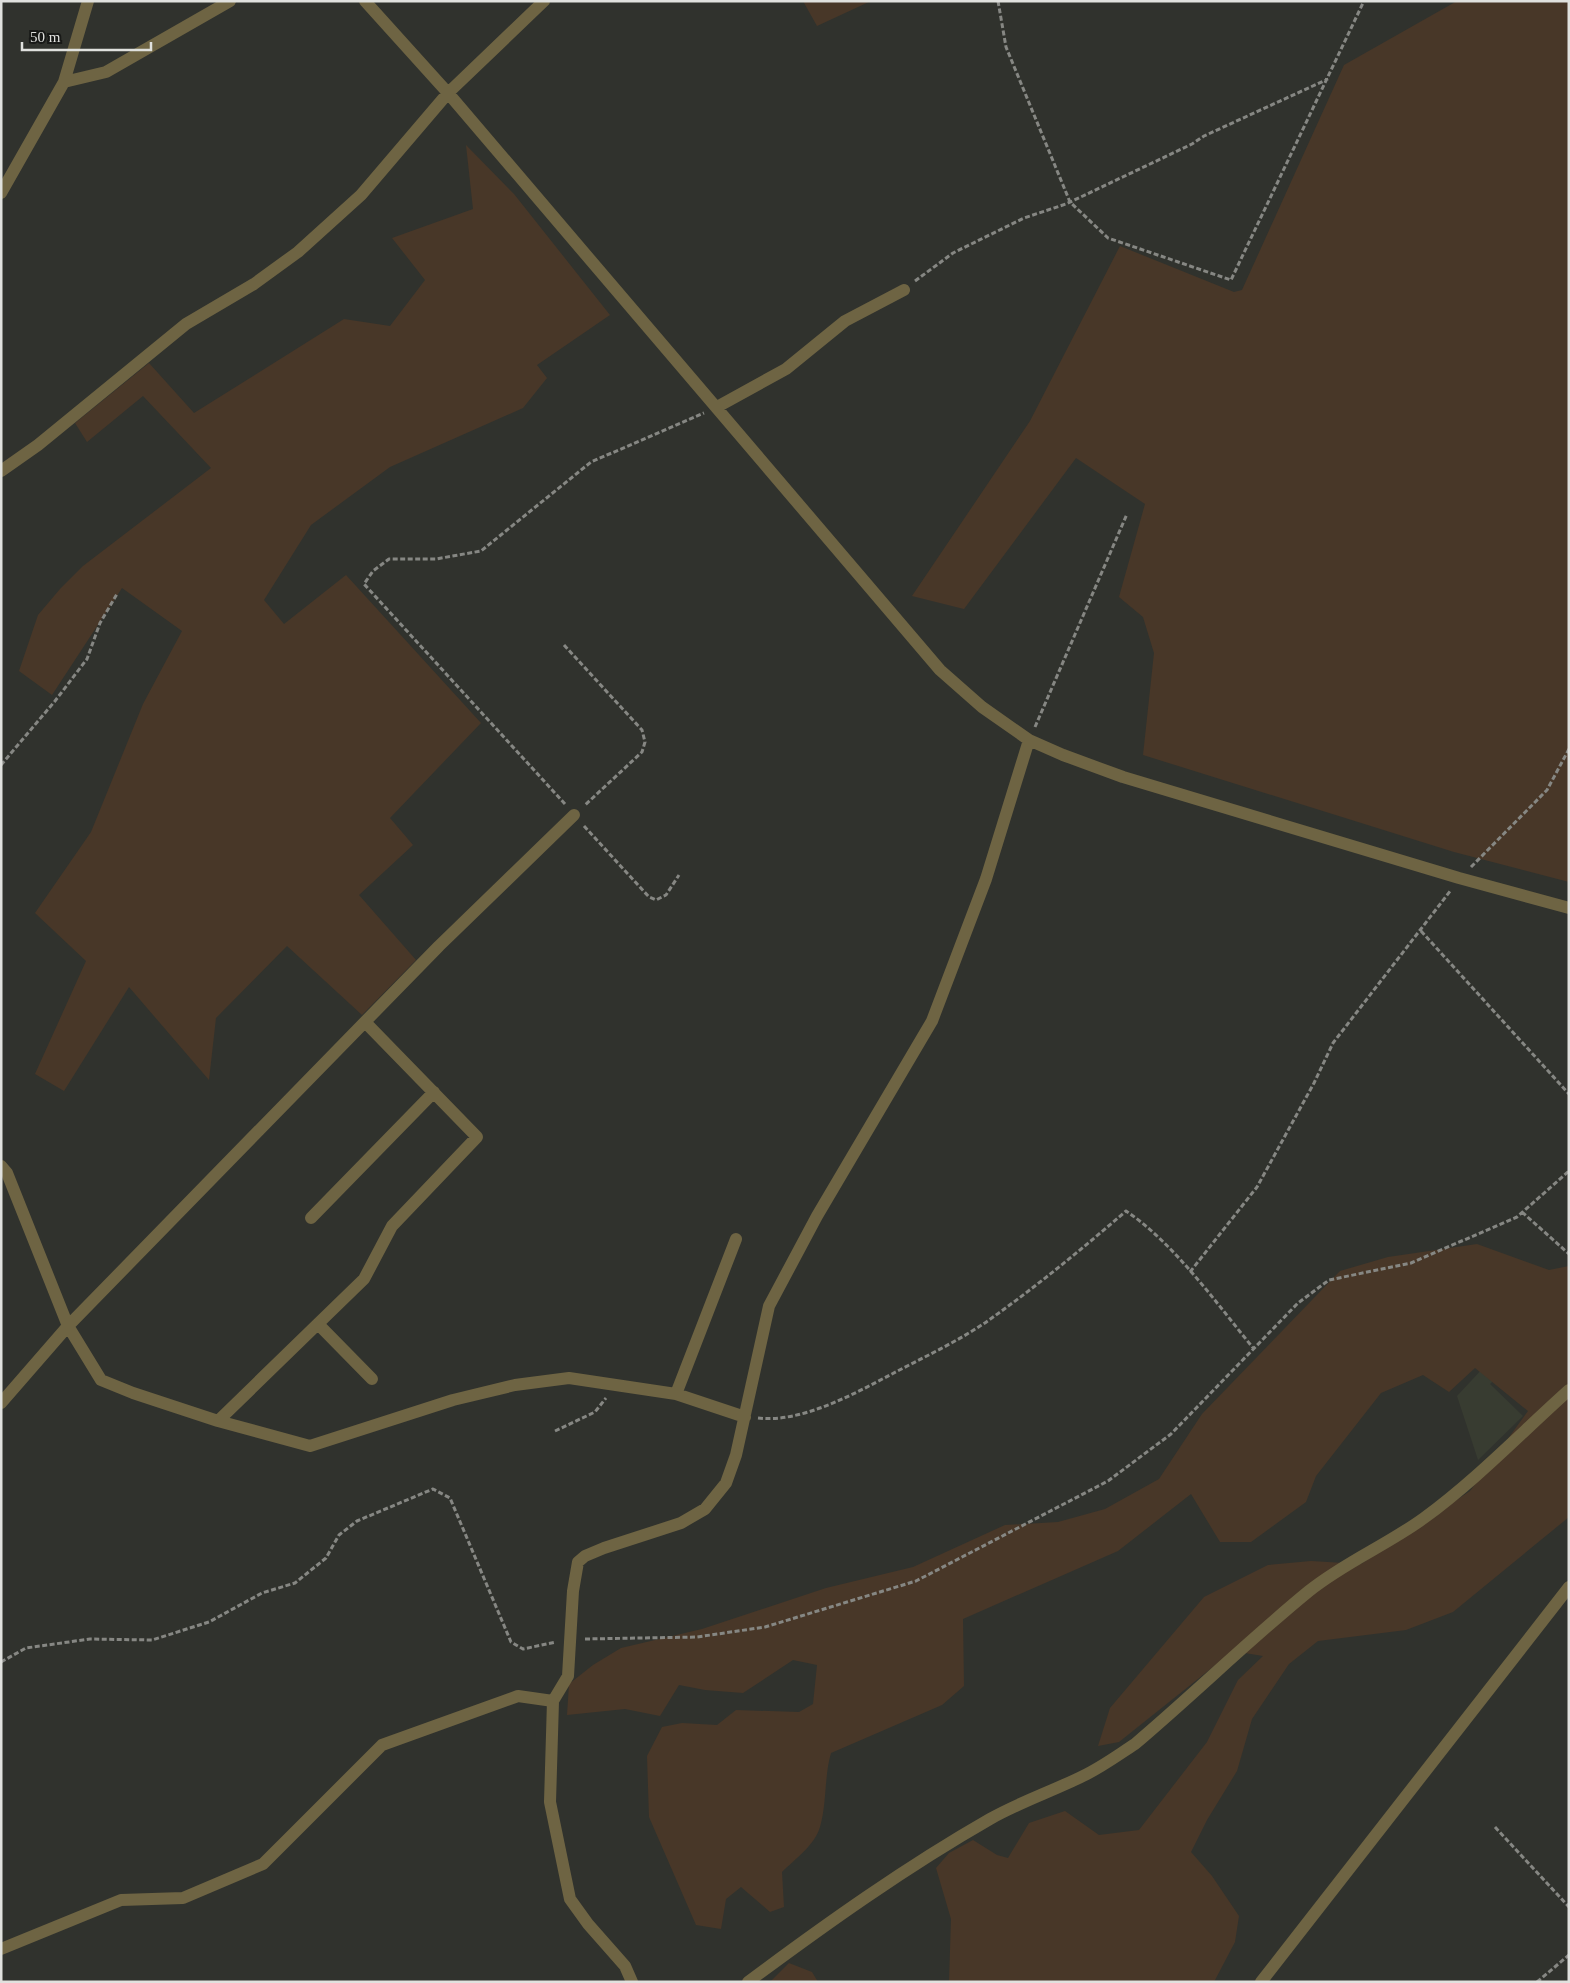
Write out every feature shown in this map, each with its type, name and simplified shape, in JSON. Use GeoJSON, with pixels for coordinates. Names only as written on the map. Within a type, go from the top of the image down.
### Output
{"type":"FeatureCollection","features":[{"type":"Feature","properties":{"kind":"street"},"geometry":{"type":"LineString","coordinates":[[1,193],[64,82],[88,1]]}},
{"type":"Feature","properties":{"kind":"street"},"geometry":{"type":"LineString","coordinates":[[64,82],[106,72],[230,1]]}},
{"type":"Feature","properties":{"kind":"street"},"geometry":{"type":"LineString","coordinates":[[364,1],[448,93],[940,670],[982,707],[1029,740],[1123,777],[1459,878],[1569,908]]}},
{"type":"Feature","properties":{"kind":"street"},"geometry":{"type":"LineString","coordinates":[[1,471],[38,445],[186,324],[254,284],[298,252],[360,195],[448,93],[544,1]]}},
{"type":"Feature","properties":{"kind":"street"},"geometry":{"type":"LineString","coordinates":[[717,407],[786,369],[845,321],[904,290]]}},
{"type":"Feature","properties":{"kind":"street"},"geometry":{"type":"LineString","coordinates":[[632,1982],[625,1966],[588,1924],[570,1899],[550,1802],[553,1701],[568,1676],[573,1590],[578,1562],[604,1548],[681,1523],[705,1509],[726,1483],[736,1455],[769,1306],[817,1216],[932,1021],[986,879],[1029,740]]}},
{"type":"Feature","properties":{"kind":"street"},"geometry":{"type":"LineString","coordinates":[[1,1403],[68,1326],[438,946],[574,815]]}},
{"type":"Feature","properties":{"kind":"street"},"geometry":{"type":"LineString","coordinates":[[218,1421],[364,1279],[392,1226],[477,1137],[365,1022]]}},
{"type":"Feature","properties":{"kind":"street"},"geometry":{"type":"LineString","coordinates":[[311,1218],[434,1092]]}},
{"type":"Feature","properties":{"kind":"street"},"geometry":{"type":"LineString","coordinates":[[1,1166],[7,1173],[68,1326],[101,1380],[133,1393],[218,1421],[310,1446],[453,1400],[515,1384],[569,1378],[676,1394],[745,1417]]}},
{"type":"Feature","properties":{"kind":"street"},"geometry":{"type":"LineString","coordinates":[[676,1394],[736,1240]]}},
{"type":"Feature","properties":{"kind":"street"},"geometry":{"type":"LineString","coordinates":[[318,1324],[372,1379]]}},
{"type":"Feature","properties":{"kind":"street"},"geometry":{"type":"LineString","coordinates":[[748,1982],[846,1910],[990,1819],[1082,1776],[1135,1744],[1310,1590],[1346,1564],[1415,1524],[1452,1497],[1569,1390]]}},
{"type":"Feature","properties":{"kind":"street"},"geometry":{"type":"LineString","coordinates":[[1261,1982],[1569,1587]]}},
{"type":"Feature","properties":{"kind":"street"},"geometry":{"type":"LineString","coordinates":[[1,1949],[121,1900],[183,1898],[263,1864],[382,1745],[518,1696],[553,1701]]}},
{"type":"Feature","properties":{"kind":"path"},"geometry":{"type":"LineString","coordinates":[[998,1],[1006,47],[1070,202],[1108,238],[1232,280],[1329,79],[1364,1]]}},
{"type":"Feature","properties":{"kind":"path"},"geometry":{"type":"LineString","coordinates":[[904,290],[953,253],[1024,218],[1070,202],[1192,144],[1204,136],[1329,79]]}},
{"type":"Feature","properties":{"kind":"path"},"geometry":{"type":"LineString","coordinates":[[679,875],[666,895],[656,900],[649,897],[364,584],[373,571],[389,559],[436,559],[481,551],[591,462],[717,407]]}},
{"type":"Feature","properties":{"kind":"path"},"geometry":{"type":"LineString","coordinates":[[1029,740],[1126,514]]}},
{"type":"Feature","properties":{"kind":"path"},"geometry":{"type":"LineString","coordinates":[[1,765],[55,701],[87,659],[100,622],[117,594]]}},
{"type":"Feature","properties":{"kind":"path"},"geometry":{"type":"LineString","coordinates":[[564,645],[642,730],[645,742],[642,752],[574,815]]}},
{"type":"Feature","properties":{"kind":"path"},"geometry":{"type":"LineString","coordinates":[[1190,1272],[1258,1187],[1314,1083],[1333,1043],[1421,931],[1459,878],[1547,790],[1569,749]]}},
{"type":"Feature","properties":{"kind":"path"},"geometry":{"type":"LineString","coordinates":[[1421,931],[1569,1094]]}},
{"type":"Feature","properties":{"kind":"path"},"geometry":{"type":"LineString","coordinates":[[1,1662],[26,1648],[90,1639],[152,1640],[210,1622],[262,1593],[295,1583],[326,1558],[339,1535],[357,1521],[432,1489],[450,1498],[511,1642],[523,1649],[571,1639],[696,1637],[765,1627],[916,1581],[1108,1481],[1170,1434],[1298,1303],[1329,1280],[1412,1262],[1517,1217],[1569,1171]]}},
{"type":"Feature","properties":{"kind":"path"},"geometry":{"type":"LineString","coordinates":[[745,1417],[771,1420],[793,1416],[850,1396],[900,1370],[988,1321],[1075,1255],[1126,1211],[1143,1222],[1190,1272],[1254,1349]]}},
{"type":"Feature","properties":{"kind":"path"},"geometry":{"type":"LineString","coordinates":[[1522,1212],[1569,1254]]}},
{"type":"Feature","properties":{"kind":"path"},"geometry":{"type":"LineString","coordinates":[[555,1430],[595,1412],[609,1394],[612,1383]]}},
{"type":"Feature","properties":{"kind":"path"},"geometry":{"type":"LineString","coordinates":[[1495,1827],[1569,1907]]}},
{"type":"Feature","properties":{"kind":"path"},"geometry":{"type":"LineString","coordinates":[[1537,1982],[1569,1954]]}},
{"type":"Feature","properties":{"kind":"shaded area"},"geometry":{"type":"Polygon","coordinates":[[[803,1],[871,1],[817,26],[803,1]]]}},
{"type":"Feature","properties":{"kind":"shaded area"},"geometry":{"type":"Polygon","coordinates":[[[1457,1],[1569,1],[1569,882],[1454,852],[1143,755],[1154,653],[1143,617],[1119,597],[1145,504],[1076,458],[964,609],[912,596],[1030,421],[1120,246],[1234,292],[1242,290],[1344,65],[1457,1]]]}},
{"type":"Feature","properties":{"kind":"shaded area"},"geometry":{"type":"Polygon","coordinates":[[[466,145],[514,194],[610,315],[537,365],[547,378],[523,408],[390,467],[311,525],[264,600],[284,624],[346,575],[481,723],[390,818],[413,845],[359,895],[416,960],[362,1015],[287,946],[216,1018],[209,1080],[129,987],[64,1091],[35,1074],[86,961],[35,913],[91,832],[143,704],[182,631],[122,588],[52,695],[19,671],[38,615],[60,589],[83,566],[211,468],[143,396],[87,442],[75,423],[149,363],[194,413],[344,319],[390,326],[425,280],[392,238],[473,209],[466,145]]]}},
{"type":"Feature","properties":{"kind":"shaded area"},"geometry":{"type":"Polygon","coordinates":[[[1477,1244],[1549,1270],[1569,1266],[1569,1517],[1453,1612],[1406,1630],[1318,1641],[1289,1664],[1252,1719],[1237,1771],[1207,1820],[1191,1852],[1212,1876],[1239,1916],[1235,1942],[1214,1982],[949,1982],[951,1919],[936,1868],[949,1853],[973,1840],[997,1855],[1008,1858],[1029,1823],[1065,1811],[1099,1835],[1139,1830],[1207,1742],[1238,1680],[1263,1656],[1233,1651],[1119,1742],[1098,1746],[1110,1708],[1204,1597],[1268,1565],[1311,1561],[1361,1564],[1470,1491],[1528,1411],[1475,1368],[1449,1392],[1423,1375],[1381,1393],[1316,1476],[1306,1502],[1251,1542],[1220,1542],[1191,1494],[1118,1551],[963,1619],[964,1686],[942,1705],[831,1753],[820,1827],[814,1840],[804,1852],[782,1872],[784,1907],[770,1912],[741,1887],[726,1899],[721,1929],[696,1925],[649,1817],[647,1756],[662,1727],[682,1723],[717,1725],[736,1710],[799,1712],[813,1704],[817,1665],[793,1660],[743,1693],[705,1690],[679,1685],[660,1716],[625,1709],[567,1715],[569,1684],[593,1665],[621,1648],[702,1629],[826,1588],[913,1567],[1005,1525],[1058,1522],[1105,1509],[1159,1479],[1202,1414],[1340,1271],[1388,1257],[1477,1244]]]}},
{"type":"Feature","properties":{"kind":"shaded area"},"geometry":{"type":"Polygon","coordinates":[[[1485,1366],[1496,1378],[1490,1384],[1523,1416],[1478,1460],[1457,1396],[1485,1366]]]}},
{"type":"Feature","properties":{"kind":"shaded area"},"geometry":{"type":"Polygon","coordinates":[[[789,1963],[812,1972],[818,1982],[770,1982],[789,1963]]]}}]}
